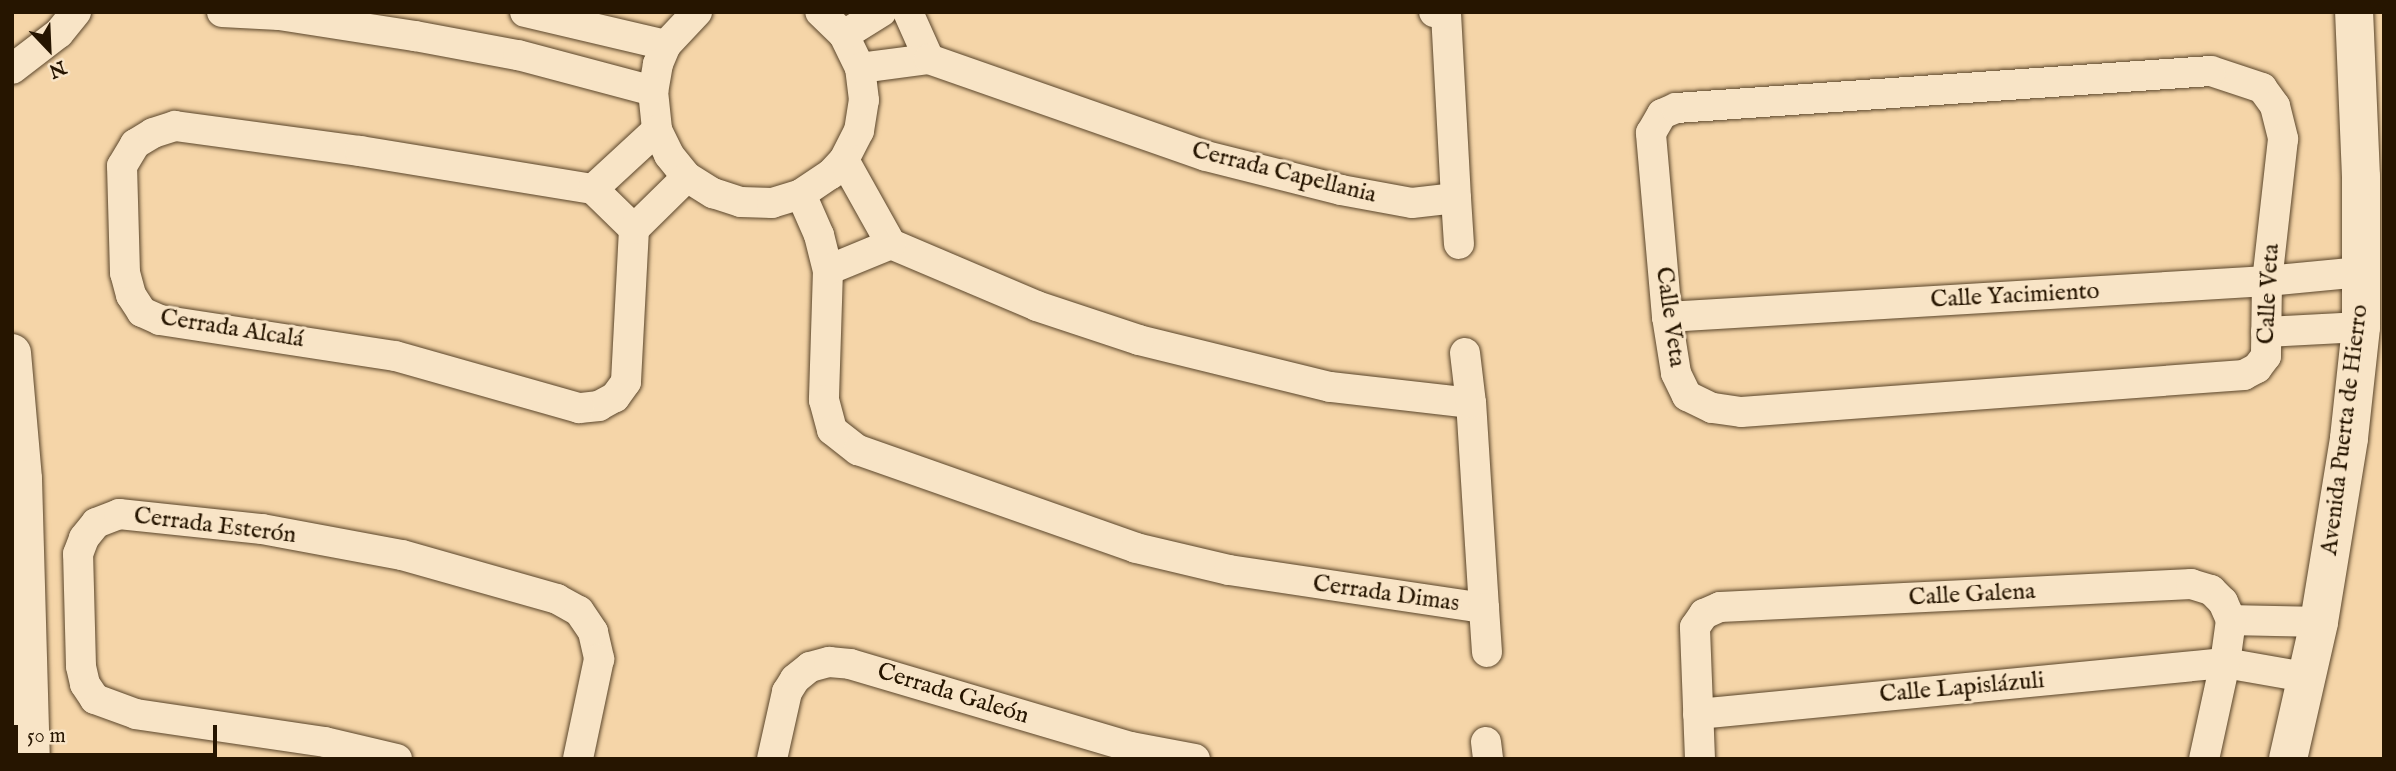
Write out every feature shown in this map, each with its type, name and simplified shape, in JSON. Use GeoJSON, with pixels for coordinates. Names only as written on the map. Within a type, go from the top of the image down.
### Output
{"type":"FeatureCollection","features":[{"type":"Feature","properties":{"kind":"street"},"geometry":{"type":"LineString","coordinates":[[12,69],[59,33],[76,12]]}},
{"type":"Feature","properties":{"kind":"street"},"geometry":{"type":"LineString","coordinates":[[222,12],[279,15],[415,36],[518,55],[653,91]]}},
{"type":"Feature","properties":{"kind":"street"},"geometry":{"type":"LineString","coordinates":[[525,12],[666,45]]}},
{"type":"Feature","properties":{"kind":"street"},"geometry":{"type":"LineString","coordinates":[[694,13],[666,45],[658,64],[653,91],[657,130],[669,155],[687,177],[713,193],[741,202],[772,202],[801,194],[817,185],[844,160],[859,131],[864,100],[860,68],[844,36],[820,12]]}},
{"type":"Feature","properties":{"kind":"street"},"geometry":{"type":"LineString","coordinates":[[844,36],[881,12]]}},
{"type":"Feature","properties":{"kind":"street"},"geometry":{"type":"LineString","coordinates":[[908,12],[929,59]]}},
{"type":"Feature","properties":{"kind":"street"},"geometry":{"type":"LineString","coordinates":[[1442,13],[1459,244]]}},
{"type":"Feature","properties":{"kind":"street"},"geometry":{"type":"LineString","coordinates":[[2355,28],[2384,17]]}},
{"type":"Feature","properties":{"kind":"street","name":"Avenida Puerta de Hierro"},"geometry":{"type":"LineString","coordinates":[[2288,759],[2319,622],[2348,438],[2361,327],[2355,28]]}},
{"type":"Feature","properties":{"kind":"street","name":"Cerrada Capellania"},"geometry":{"type":"LineString","coordinates":[[860,68],[929,59],[1206,156],[1340,190],[1412,203],[1456,198]]}},
{"type":"Feature","properties":{"kind":"street","name":"Calle Veta"},"geometry":{"type":"LineString","coordinates":[[2211,71],[2262,88],[2275,106],[2283,139],[2267,281],[2266,356],[2257,368],[2244,375],[1741,412],[1712,408],[1687,396],[1676,373],[1667,317],[1651,132],[1662,114],[1676,108],[2211,71]]}},
{"type":"Feature","properties":{"kind":"street","name":"Cerrada Alcalá"},"geometry":{"type":"LineString","coordinates":[[593,189],[360,151],[175,126],[153,133],[135,145],[122,166],[125,273],[131,295],[142,313],[160,320],[396,356],[579,408],[598,406],[615,397],[625,382],[634,229]]}},
{"type":"Feature","properties":{"kind":"street"},"geometry":{"type":"LineString","coordinates":[[657,130],[593,189],[634,229],[687,177]]}},
{"type":"Feature","properties":{"kind":"street"},"geometry":{"type":"LineString","coordinates":[[844,160],[891,244],[1037,306],[1139,340],[1329,387],[1471,403]]}},
{"type":"Feature","properties":{"kind":"street","name":"Cerrada Dimas"},"geometry":{"type":"LineString","coordinates":[[801,194],[819,235],[828,270],[824,400],[832,430],[858,450],[1136,548],[1229,569],[1484,608],[1471,403],[1465,354]]}},
{"type":"Feature","properties":{"kind":"street"},"geometry":{"type":"LineString","coordinates":[[828,270],[891,244]]}},
{"type":"Feature","properties":{"kind":"street","name":"Calle Yacimiento"},"geometry":{"type":"LineString","coordinates":[[1667,317],[2267,281],[2361,272]]}},
{"type":"Feature","properties":{"kind":"street"},"geometry":{"type":"LineString","coordinates":[[2266,332],[2361,327]]}},
{"type":"Feature","properties":{"kind":"street"},"geometry":{"type":"LineString","coordinates":[[12,353],[23,479],[20,637],[31,759]]}},
{"type":"Feature","properties":{"kind":"street","name":"Cerrada Esterón"},"geometry":{"type":"LineString","coordinates":[[397,759],[325,742],[136,714],[95,699],[85,684],[81,666],[78,554],[84,538],[96,523],[119,514],[262,529],[402,555],[557,599],[579,611],[593,632],[599,659],[578,759]]}},
{"type":"Feature","properties":{"kind":"street","name":"Calle Galena"},"geometry":{"type":"LineString","coordinates":[[1700,759],[1695,627],[1704,614],[1720,607],[2191,584],[2211,590],[2223,601],[2231,620]]}},
{"type":"Feature","properties":{"kind":"street"},"geometry":{"type":"LineString","coordinates":[[1484,608],[1487,652]]}},
{"type":"Feature","properties":{"kind":"street"},"geometry":{"type":"LineString","coordinates":[[2204,759],[2225,663],[2231,620],[2319,622]]}},
{"type":"Feature","properties":{"kind":"street","name":"Cerrada Galeón"},"geometry":{"type":"LineString","coordinates":[[772,759],[787,692],[795,679],[810,667],[829,662],[850,664],[1131,747],[1195,759]]}},
{"type":"Feature","properties":{"kind":"street","name":"Calle Lapislázuli"},"geometry":{"type":"LineString","coordinates":[[1698,714],[2225,663],[2305,677]]}}]}
